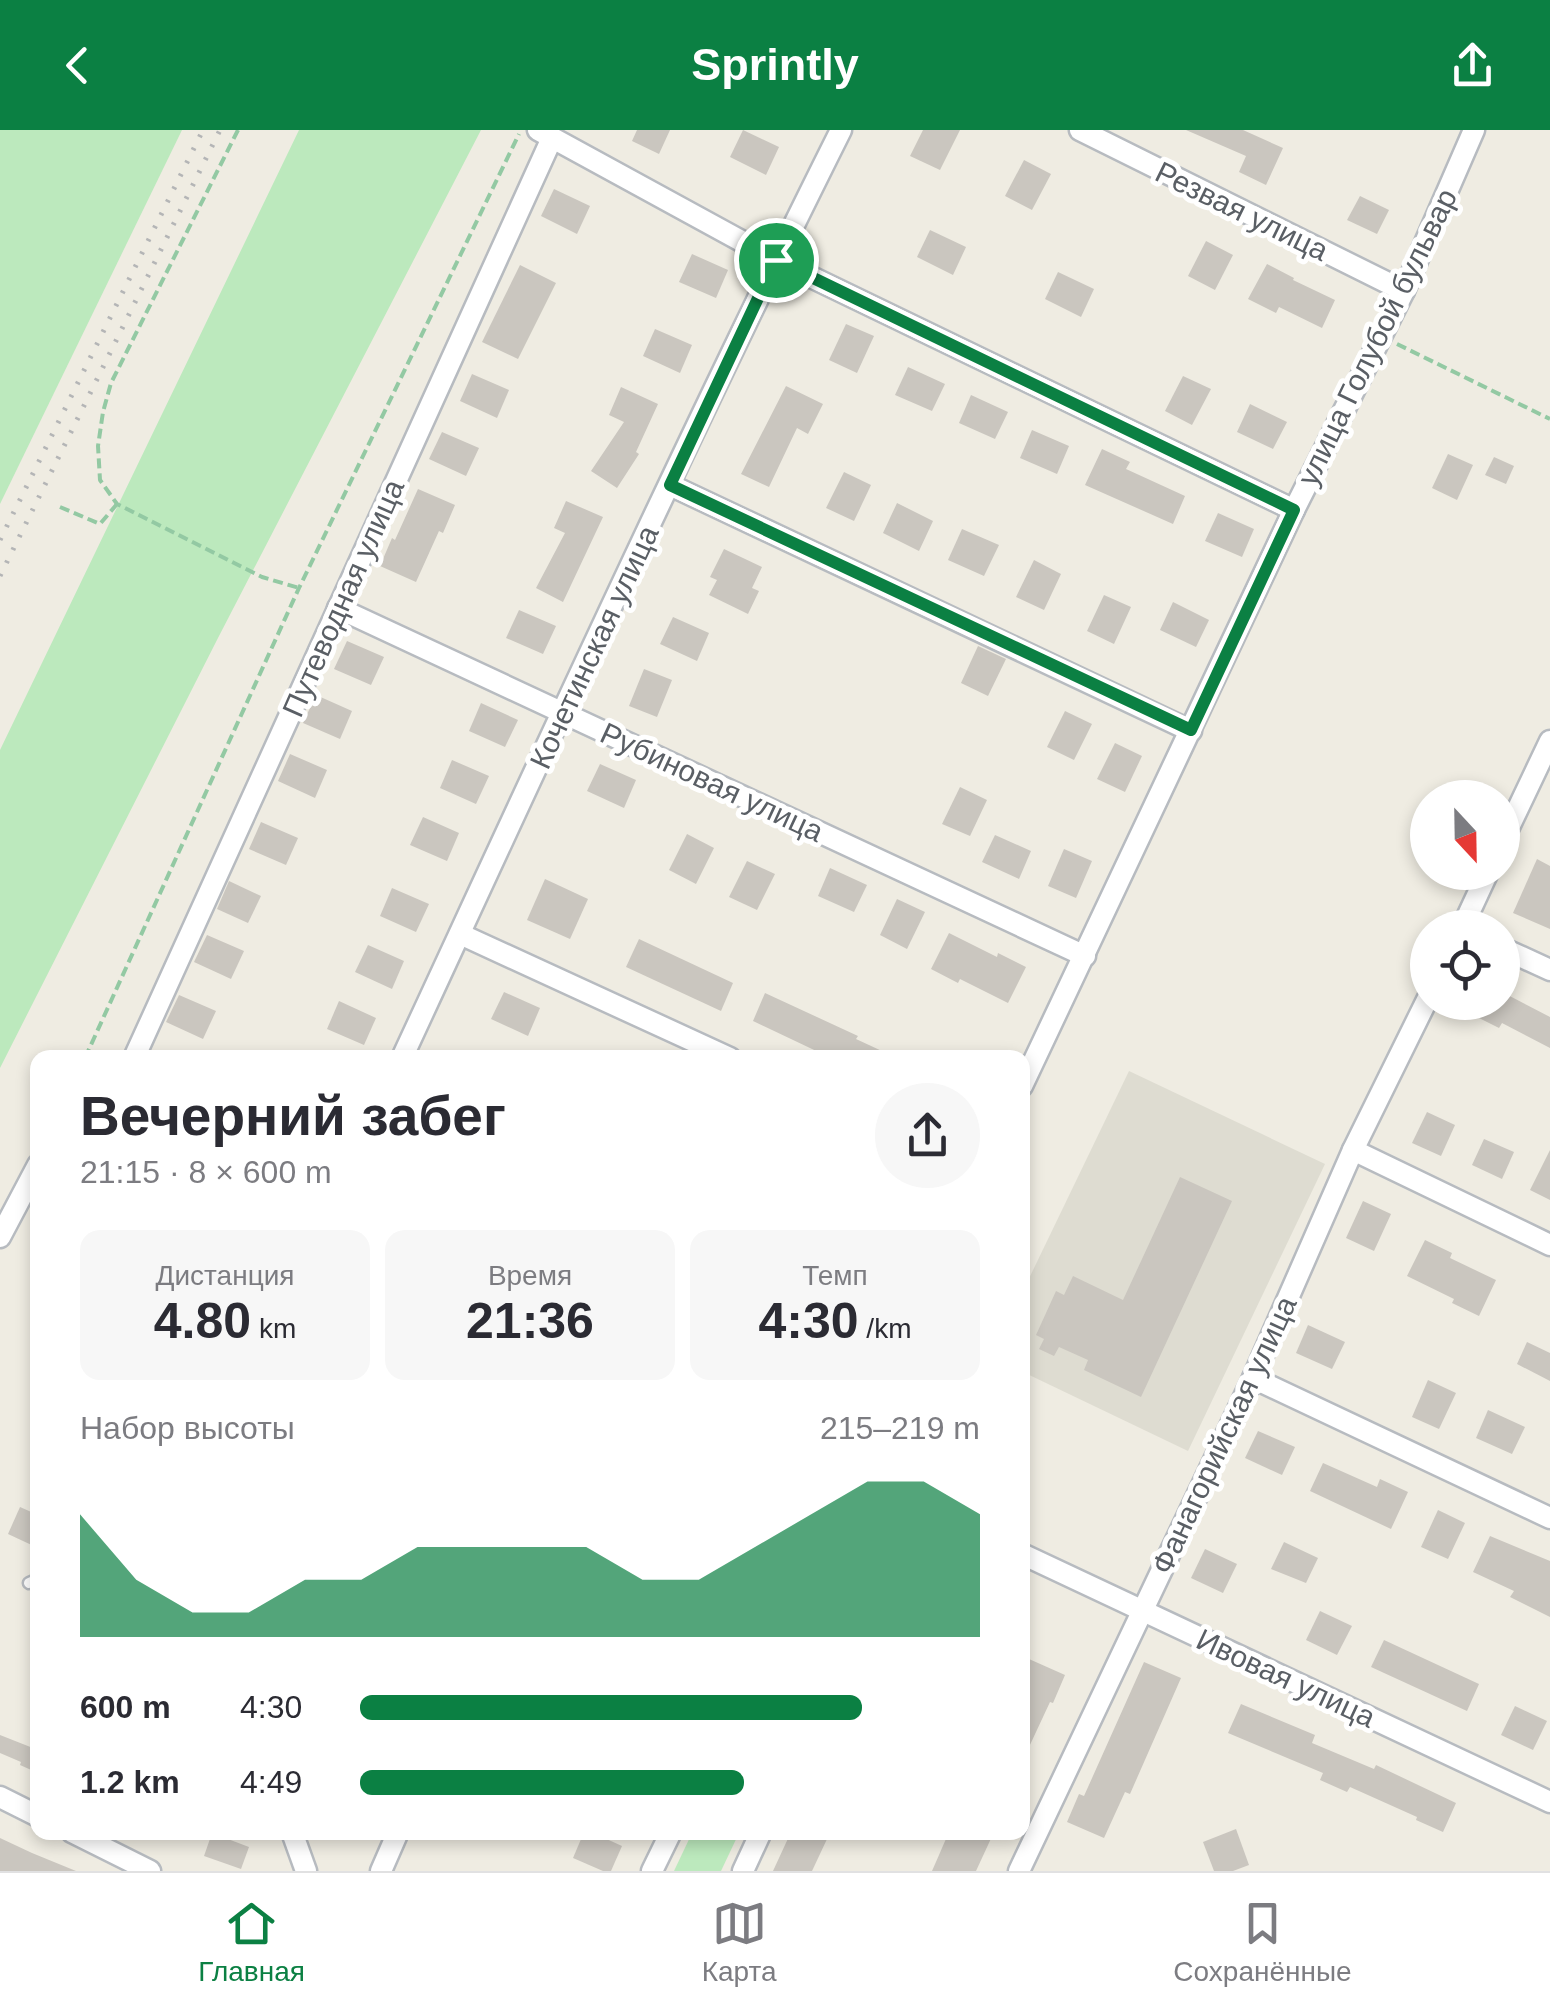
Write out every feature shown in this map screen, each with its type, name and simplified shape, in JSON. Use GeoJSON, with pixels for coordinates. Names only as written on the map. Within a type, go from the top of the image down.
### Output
{"type":"FeatureCollection","features":[{"type":"Feature","properties":{"kind":"street","name":"Кочетинская улица"},"geometry":{"type":"LineString","coordinates":[[406,1050],[562,712],[841,130]]}},
{"type":"Feature","properties":{"kind":"street","name":"Резвая улица"},"geometry":{"type":"LineString","coordinates":[[1080,130],[1404,292]]}},
{"type":"Feature","properties":{"kind":"street","name":"улица Голубой бульвар"},"geometry":{"type":"LineString","coordinates":[[1030,1069],[1294,510],[1404,292],[1474,130]]}},
{"type":"Feature","properties":{"kind":"street"},"geometry":{"type":"LineString","coordinates":[[545,134],[776,260],[1294,510]]}},
{"type":"Feature","properties":{"kind":"street","name":"Путеводная улица"},"geometry":{"type":"LineString","coordinates":[[138,1050],[338,608],[545,134]]}},
{"type":"Feature","properties":{"kind":"street"},"geometry":{"type":"LineString","coordinates":[[670,485],[1191,730]]}},
{"type":"Feature","properties":{"kind":"street","name":"Рубиновая улица"},"geometry":{"type":"LineString","coordinates":[[338,608],[1085,956]]}},
{"type":"Feature","properties":{"kind":"street"},"geometry":{"type":"LineString","coordinates":[[1520,804],[1550,742]]}},
{"type":"Feature","properties":{"kind":"street"},"geometry":{"type":"LineString","coordinates":[[460,934],[713,1050]]}},
{"type":"Feature","properties":{"kind":"street"},"geometry":{"type":"LineString","coordinates":[[1520,956],[1550,970]]}},
{"type":"Feature","properties":{"kind":"street","name":"Фанагорийская улица"},"geometry":{"type":"LineString","coordinates":[[1019,1871],[1253,1378],[1353,1150],[1417,1020]]}},
{"type":"Feature","properties":{"kind":"street"},"geometry":{"type":"LineString","coordinates":[[1353,1150],[1550,1244]]}},
{"type":"Feature","properties":{"kind":"street"},"geometry":{"type":"LineString","coordinates":[[0,1237],[30,1180]]}},
{"type":"Feature","properties":{"kind":"street"},"geometry":{"type":"LineString","coordinates":[[1253,1378],[1550,1518]]}},
{"type":"Feature","properties":{"kind":"street","name":"Ивовая улица"},"geometry":{"type":"LineString","coordinates":[[1030,1558],[1550,1802]]}},
{"type":"Feature","properties":{"kind":"street"},"geometry":{"type":"LineString","coordinates":[[0,1797],[30,1812]]}},
{"type":"Feature","properties":{"kind":"street"},"geometry":{"type":"LineString","coordinates":[[88,1840],[150,1871]]}},
{"type":"Feature","properties":{"kind":"street"},"geometry":{"type":"LineString","coordinates":[[295,1840],[306,1871]]}},
{"type":"Feature","properties":{"kind":"street"},"geometry":{"type":"LineString","coordinates":[[380,1871],[394,1840]]}},
{"type":"Feature","properties":{"kind":"street"},"geometry":{"type":"LineString","coordinates":[[652,1871],[667,1840]]}},
{"type":"Feature","properties":{"kind":"street"},"geometry":{"type":"LineString","coordinates":[[743,1871],[757,1840]]}},
{"type":"Feature","properties":{"kind":"path"},"geometry":{"type":"LineString","coordinates":[[238,130],[111,383],[98,446],[100,480],[117,504],[262,577],[298,588]]}},
{"type":"Feature","properties":{"kind":"path"},"geometry":{"type":"LineString","coordinates":[[89,1050],[298,588],[521,130]]}},
{"type":"Feature","properties":{"kind":"path"},"geometry":{"type":"LineString","coordinates":[[1382,336],[1550,419]]}},
{"type":"Feature","properties":{"kind":"path"},"geometry":{"type":"LineString","coordinates":[[60,507],[100,524],[117,504]]}},
{"type":"Feature","properties":{"kind":"shaded area"},"geometry":{"type":"Polygon","coordinates":[[[1129,1071],[1325,1164],[1188,1451],[1030,1375],[1030,1276],[1129,1071]]]}},
{"type":"Feature","properties":{"kind":"green space"},"geometry":{"type":"Polygon","coordinates":[[[0,130],[182,130],[0,504],[0,130]]]}},
{"type":"Feature","properties":{"kind":"green space"},"geometry":{"type":"Polygon","coordinates":[[[299,130],[481,130],[0,1068],[0,750],[299,130]]]}},
{"type":"Feature","properties":{"kind":"green space"},"geometry":{"type":"Polygon","coordinates":[[[689,1840],[736,1840],[721,1871],[674,1871],[689,1840]]]}},
{"type":"Feature","properties":{"kind":"building"},"geometry":{"type":"Polygon","coordinates":[[[637,130],[670,130],[659,154],[632,141],[637,130]]]}},
{"type":"Feature","properties":{"kind":"building"},"geometry":{"type":"Polygon","coordinates":[[[743,130],[779,147],[766,175],[730,157],[743,130]]]}},
{"type":"Feature","properties":{"kind":"building"},"geometry":{"type":"Polygon","coordinates":[[[923,130],[960,130],[940,170],[910,156],[923,130]]]}},
{"type":"Feature","properties":{"kind":"building"},"geometry":{"type":"Polygon","coordinates":[[[1186,130],[1243,130],[1283,148],[1266,185],[1239,172],[1246,156],[1186,130]]]}},
{"type":"Feature","properties":{"kind":"building"},"geometry":{"type":"Polygon","coordinates":[[[1024,160],[1051,174],[1032,210],[1005,196],[1024,160]]]}},
{"type":"Feature","properties":{"kind":"building"},"geometry":{"type":"Polygon","coordinates":[[[554,189],[590,206],[577,234],[541,216],[554,189]]]}},
{"type":"Feature","properties":{"kind":"building"},"geometry":{"type":"Polygon","coordinates":[[[1360,196],[1389,210],[1377,234],[1347,220],[1360,196]]]}},
{"type":"Feature","properties":{"kind":"building"},"geometry":{"type":"Polygon","coordinates":[[[930,230],[966,247],[953,275],[917,257],[930,230]]]}},
{"type":"Feature","properties":{"kind":"building"},"geometry":{"type":"Polygon","coordinates":[[[1206,241],[1233,255],[1215,290],[1188,276],[1206,241]]]}},
{"type":"Feature","properties":{"kind":"building"},"geometry":{"type":"Polygon","coordinates":[[[692,254],[728,270],[716,298],[679,282],[692,254]]]}},
{"type":"Feature","properties":{"kind":"building"},"geometry":{"type":"Polygon","coordinates":[[[1267,264],[1335,300],[1322,328],[1279,307],[1276,313],[1248,299],[1267,264]]]}},
{"type":"Feature","properties":{"kind":"building"},"geometry":{"type":"Polygon","coordinates":[[[520,265],[556,283],[518,359],[482,342],[520,265]]]}},
{"type":"Feature","properties":{"kind":"building"},"geometry":{"type":"Polygon","coordinates":[[[1058,272],[1094,289],[1081,317],[1045,299],[1058,272]]]}},
{"type":"Feature","properties":{"kind":"building"},"geometry":{"type":"Polygon","coordinates":[[[846,324],[874,336],[857,373],[829,360],[846,324]]]}},
{"type":"Feature","properties":{"kind":"building"},"geometry":{"type":"Polygon","coordinates":[[[655,329],[692,345],[680,373],[643,356],[655,329]]]}},
{"type":"Feature","properties":{"kind":"building"},"geometry":{"type":"Polygon","coordinates":[[[908,367],[945,384],[932,411],[895,395],[908,367]]]}},
{"type":"Feature","properties":{"kind":"building"},"geometry":{"type":"Polygon","coordinates":[[[472,374],[509,390],[497,418],[460,401],[472,374]]]}},
{"type":"Feature","properties":{"kind":"building"},"geometry":{"type":"Polygon","coordinates":[[[1183,376],[1211,389],[1192,425],[1165,411],[1183,376]]]}},
{"type":"Feature","properties":{"kind":"building"},"geometry":{"type":"Polygon","coordinates":[[[786,386],[823,404],[808,434],[797,428],[769,487],[741,474],[786,386]]]}},
{"type":"Feature","properties":{"kind":"building"},"geometry":{"type":"Polygon","coordinates":[[[621,387],[658,404],[636,452],[639,454],[617,488],[591,471],[624,422],[609,415],[621,387]]]}},
{"type":"Feature","properties":{"kind":"building"},"geometry":{"type":"Polygon","coordinates":[[[971,395],[1008,412],[995,439],[959,423],[971,395]]]}},
{"type":"Feature","properties":{"kind":"building"},"geometry":{"type":"Polygon","coordinates":[[[1250,404],[1287,422],[1273,449],[1237,432],[1250,404]]]}},
{"type":"Feature","properties":{"kind":"building"},"geometry":{"type":"Polygon","coordinates":[[[1032,430],[1069,446],[1057,474],[1020,458],[1032,430]]]}},
{"type":"Feature","properties":{"kind":"building"},"geometry":{"type":"Polygon","coordinates":[[[442,432],[479,448],[466,476],[429,459],[442,432]]]}},
{"type":"Feature","properties":{"kind":"building"},"geometry":{"type":"Polygon","coordinates":[[[1102,449],[1130,462],[1126,469],[1185,496],[1173,524],[1085,485],[1102,449]]]}},
{"type":"Feature","properties":{"kind":"building"},"geometry":{"type":"Polygon","coordinates":[[[1448,454],[1473,465],[1457,500],[1432,488],[1448,454]]]}},
{"type":"Feature","properties":{"kind":"building"},"geometry":{"type":"Polygon","coordinates":[[[1494,457],[1514,466],[1506,484],[1485,475],[1494,457]]]}},
{"type":"Feature","properties":{"kind":"building"},"geometry":{"type":"Polygon","coordinates":[[[844,472],[871,485],[854,521],[826,508],[844,472]]]}},
{"type":"Feature","properties":{"kind":"building"},"geometry":{"type":"Polygon","coordinates":[[[418,489],[455,505],[416,582],[380,566],[418,489]]]}},
{"type":"Feature","properties":{"kind":"building"},"geometry":{"type":"Polygon","coordinates":[[[566,501],[603,517],[563,602],[536,588],[565,533],[554,528],[566,501]]]}},
{"type":"Feature","properties":{"kind":"building"},"geometry":{"type":"Polygon","coordinates":[[[897,503],[933,521],[919,551],[883,533],[897,503]]]}},
{"type":"Feature","properties":{"kind":"building"},"geometry":{"type":"Polygon","coordinates":[[[1218,513],[1254,529],[1242,557],[1205,541],[1218,513]]]}},
{"type":"Feature","properties":{"kind":"building"},"geometry":{"type":"Polygon","coordinates":[[[962,529],[999,545],[984,576],[948,560],[962,529]]]}},
{"type":"Feature","properties":{"kind":"building"},"geometry":{"type":"Polygon","coordinates":[[[724,549],[762,567],[752,588],[759,591],[748,614],[709,595],[717,580],[710,577],[724,549]]]}},
{"type":"Feature","properties":{"kind":"building"},"geometry":{"type":"Polygon","coordinates":[[[1034,560],[1061,574],[1044,610],[1016,597],[1034,560]]]}},
{"type":"Feature","properties":{"kind":"building"},"geometry":{"type":"Polygon","coordinates":[[[1104,595],[1131,607],[1114,644],[1087,631],[1104,595]]]}},
{"type":"Feature","properties":{"kind":"building"},"geometry":{"type":"Polygon","coordinates":[[[1173,602],[1209,620],[1196,647],[1160,630],[1173,602]]]}},
{"type":"Feature","properties":{"kind":"building"},"geometry":{"type":"Polygon","coordinates":[[[519,610],[556,626],[543,654],[506,638],[519,610]]]}},
{"type":"Feature","properties":{"kind":"building"},"geometry":{"type":"Polygon","coordinates":[[[673,617],[709,633],[697,661],[660,644],[673,617]]]}},
{"type":"Feature","properties":{"kind":"building"},"geometry":{"type":"Polygon","coordinates":[[[347,641],[384,657],[371,685],[334,669],[347,641]]]}},
{"type":"Feature","properties":{"kind":"building"},"geometry":{"type":"Polygon","coordinates":[[[978,646],[1006,659],[988,696],[961,683],[978,646]]]}},
{"type":"Feature","properties":{"kind":"building"},"geometry":{"type":"Polygon","coordinates":[[[644,669],[672,680],[657,717],[629,706],[644,669]]]}},
{"type":"Feature","properties":{"kind":"building"},"geometry":{"type":"Polygon","coordinates":[[[316,695],[352,711],[340,739],[303,723],[316,695]]]}},
{"type":"Feature","properties":{"kind":"building"},"geometry":{"type":"Polygon","coordinates":[[[481,703],[518,720],[505,747],[469,731],[481,703]]]}},
{"type":"Feature","properties":{"kind":"building"},"geometry":{"type":"Polygon","coordinates":[[[1065,711],[1092,724],[1074,760],[1047,747],[1065,711]]]}},
{"type":"Feature","properties":{"kind":"building"},"geometry":{"type":"Polygon","coordinates":[[[1115,743],[1142,756],[1125,792],[1097,779],[1115,743]]]}},
{"type":"Feature","properties":{"kind":"building"},"geometry":{"type":"Polygon","coordinates":[[[290,754],[327,770],[315,798],[278,781],[290,754]]]}},
{"type":"Feature","properties":{"kind":"building"},"geometry":{"type":"Polygon","coordinates":[[[452,760],[489,776],[476,804],[440,788],[452,760]]]}},
{"type":"Feature","properties":{"kind":"building"},"geometry":{"type":"Polygon","coordinates":[[[600,764],[636,780],[624,808],[587,791],[600,764]]]}},
{"type":"Feature","properties":{"kind":"building"},"geometry":{"type":"Polygon","coordinates":[[[960,787],[987,800],[970,836],[942,824],[960,787]]]}},
{"type":"Feature","properties":{"kind":"building"},"geometry":{"type":"Polygon","coordinates":[[[423,817],[459,833],[447,861],[410,845],[423,817]]]}},
{"type":"Feature","properties":{"kind":"building"},"geometry":{"type":"Polygon","coordinates":[[[261,822],[298,838],[286,865],[249,849],[261,822]]]}},
{"type":"Feature","properties":{"kind":"building"},"geometry":{"type":"Polygon","coordinates":[[[687,834],[714,848],[696,884],[669,870],[687,834]]]}},
{"type":"Feature","properties":{"kind":"building"},"geometry":{"type":"Polygon","coordinates":[[[995,835],[1031,851],[1019,879],[982,862],[995,835]]]}},
{"type":"Feature","properties":{"kind":"building"},"geometry":{"type":"Polygon","coordinates":[[[1064,849],[1092,861],[1076,898],[1048,886],[1064,849]]]}},
{"type":"Feature","properties":{"kind":"building"},"geometry":{"type":"Polygon","coordinates":[[[1537,859],[1550,866],[1550,929],[1514,910],[1537,859]]]}},
{"type":"Feature","properties":{"kind":"building"},"geometry":{"type":"Polygon","coordinates":[[[747,861],[775,874],[757,910],[729,897],[747,861]]]}},
{"type":"Feature","properties":{"kind":"building"},"geometry":{"type":"Polygon","coordinates":[[[830,868],[867,885],[854,912],[818,896],[830,868]]]}},
{"type":"Feature","properties":{"kind":"building"},"geometry":{"type":"Polygon","coordinates":[[[545,879],[588,899],[570,939],[527,920],[545,879]]]}},
{"type":"Feature","properties":{"kind":"building"},"geometry":{"type":"Polygon","coordinates":[[[229,881],[261,896],[248,923],[217,909],[229,881]]]}},
{"type":"Feature","properties":{"kind":"building"},"geometry":{"type":"Polygon","coordinates":[[[392,888],[429,904],[416,932],[380,916],[392,888]]]}},
{"type":"Feature","properties":{"kind":"building"},"geometry":{"type":"Polygon","coordinates":[[[897,899],[925,912],[907,949],[880,935],[897,899]]]}},
{"type":"Feature","properties":{"kind":"building"},"geometry":{"type":"Polygon","coordinates":[[[949,933],[1026,967],[1008,1003],[931,969],[949,933]]]}},
{"type":"Feature","properties":{"kind":"building"},"geometry":{"type":"Polygon","coordinates":[[[207,935],[244,951],[231,979],[194,962],[207,935]]]}},
{"type":"Feature","properties":{"kind":"building"},"geometry":{"type":"Polygon","coordinates":[[[639,939],[733,983],[721,1011],[626,967],[639,939]]]}},
{"type":"Feature","properties":{"kind":"building"},"geometry":{"type":"Polygon","coordinates":[[[368,945],[404,961],[392,989],[355,972],[368,945]]]}},
{"type":"Feature","properties":{"kind":"building"},"geometry":{"type":"Polygon","coordinates":[[[504,992],[540,1008],[528,1036],[491,1019],[504,992]]]}},
{"type":"Feature","properties":{"kind":"building"},"geometry":{"type":"Polygon","coordinates":[[[765,993],[880,1050],[814,1050],[753,1021],[765,993]]]}},
{"type":"Feature","properties":{"kind":"building"},"geometry":{"type":"Polygon","coordinates":[[[179,995],[216,1011],[203,1039],[166,1022],[179,995]]]}},
{"type":"Feature","properties":{"kind":"building"},"geometry":{"type":"Polygon","coordinates":[[[339,1001],[376,1018],[364,1045],[327,1029],[339,1001]]]}},
{"type":"Feature","properties":{"kind":"building"},"geometry":{"type":"Polygon","coordinates":[[[1520,1001],[1550,1017],[1550,1048],[1502,1023],[1499,1028],[1483,1020],[1520,1020],[1520,1001]]]}},
{"type":"Feature","properties":{"kind":"building"},"geometry":{"type":"Polygon","coordinates":[[[1427,1112],[1455,1125],[1441,1156],[1412,1143],[1427,1112]]]}},
{"type":"Feature","properties":{"kind":"building"},"geometry":{"type":"Polygon","coordinates":[[[1484,1139],[1514,1152],[1502,1179],[1472,1165],[1484,1139]]]}},
{"type":"Feature","properties":{"kind":"building"},"geometry":{"type":"Polygon","coordinates":[[[1550,1150],[1550,1200],[1530,1190],[1550,1150]]]}},
{"type":"Feature","properties":{"kind":"building"},"geometry":{"type":"Polygon","coordinates":[[[1180,1177],[1232,1201],[1141,1397],[1084,1370],[1088,1360],[1059,1347],[1054,1356],[1039,1349],[1044,1339],[1036,1335],[1056,1291],[1064,1295],[1073,1276],[1123,1300],[1180,1177]]]}},
{"type":"Feature","properties":{"kind":"building"},"geometry":{"type":"Polygon","coordinates":[[[1363,1201],[1391,1214],[1374,1251],[1346,1238],[1363,1201]]]}},
{"type":"Feature","properties":{"kind":"building"},"geometry":{"type":"Polygon","coordinates":[[[1425,1240],[1452,1253],[1450,1258],[1496,1280],[1479,1316],[1407,1276],[1425,1240]]]}},
{"type":"Feature","properties":{"kind":"building"},"geometry":{"type":"Polygon","coordinates":[[[1308,1325],[1345,1342],[1332,1369],[1296,1353],[1308,1325]]]}},
{"type":"Feature","properties":{"kind":"building"},"geometry":{"type":"Polygon","coordinates":[[[1527,1342],[1550,1353],[1550,1381],[1517,1364],[1527,1342]]]}},
{"type":"Feature","properties":{"kind":"building"},"geometry":{"type":"Polygon","coordinates":[[[1428,1380],[1456,1393],[1439,1429],[1412,1417],[1428,1380]]]}},
{"type":"Feature","properties":{"kind":"building"},"geometry":{"type":"Polygon","coordinates":[[[1488,1410],[1525,1427],[1512,1454],[1476,1438],[1488,1410]]]}},
{"type":"Feature","properties":{"kind":"building"},"geometry":{"type":"Polygon","coordinates":[[[1258,1431],[1295,1447],[1282,1475],[1245,1458],[1258,1431]]]}},
{"type":"Feature","properties":{"kind":"building"},"geometry":{"type":"Polygon","coordinates":[[[1323,1463],[1377,1487],[1380,1479],[1408,1492],[1391,1529],[1310,1491],[1323,1463]]]}},
{"type":"Feature","properties":{"kind":"building"},"geometry":{"type":"Polygon","coordinates":[[[20,1507],[30,1511],[30,1544],[8,1534],[20,1507]]]}},
{"type":"Feature","properties":{"kind":"building"},"geometry":{"type":"Polygon","coordinates":[[[1438,1510],[1465,1523],[1448,1559],[1421,1547],[1438,1510]]]}},
{"type":"Feature","properties":{"kind":"building"},"geometry":{"type":"Polygon","coordinates":[[[1490,1536],[1550,1561],[1550,1617],[1510,1597],[1514,1591],[1473,1572],[1490,1536]]]}},
{"type":"Feature","properties":{"kind":"building"},"geometry":{"type":"Polygon","coordinates":[[[1284,1542],[1318,1558],[1306,1583],[1271,1569],[1284,1542]]]}},
{"type":"Feature","properties":{"kind":"building"},"geometry":{"type":"Polygon","coordinates":[[[1205,1549],[1237,1564],[1223,1593],[1191,1578],[1205,1549]]]}},
{"type":"Feature","properties":{"kind":"building"},"geometry":{"type":"Polygon","coordinates":[[[1320,1611],[1352,1626],[1337,1655],[1306,1640],[1320,1611]]]}},
{"type":"Feature","properties":{"kind":"building"},"geometry":{"type":"Polygon","coordinates":[[[1384,1640],[1479,1684],[1467,1711],[1371,1667],[1384,1640]]]}},
{"type":"Feature","properties":{"kind":"building"},"geometry":{"type":"Polygon","coordinates":[[[1030,1659],[1065,1675],[1053,1703],[1050,1702],[1030,1745],[1030,1659]]]}},
{"type":"Feature","properties":{"kind":"building"},"geometry":{"type":"Polygon","coordinates":[[[1144,1662],[1181,1678],[1130,1794],[1125,1792],[1104,1838],[1067,1822],[1079,1794],[1084,1796],[1144,1662]]]}},
{"type":"Feature","properties":{"kind":"building"},"geometry":{"type":"Polygon","coordinates":[[[1241,1704],[1315,1735],[1312,1743],[1374,1769],[1376,1765],[1456,1803],[1443,1832],[1350,1787],[1347,1792],[1320,1780],[1323,1773],[1228,1733],[1241,1704]]]}},
{"type":"Feature","properties":{"kind":"building"},"geometry":{"type":"Polygon","coordinates":[[[1515,1706],[1547,1721],[1533,1750],[1501,1735],[1515,1706]]]}},
{"type":"Feature","properties":{"kind":"building"},"geometry":{"type":"Polygon","coordinates":[[[0,1735],[30,1747],[30,1769],[21,1762],[0,1753],[0,1735]]]}},
{"type":"Feature","properties":{"kind":"building"},"geometry":{"type":"Polygon","coordinates":[[[1236,1829],[1249,1865],[1233,1871],[1214,1871],[1203,1842],[1236,1829]]]}},
{"type":"Feature","properties":{"kind":"building"},"geometry":{"type":"Polygon","coordinates":[[[0,1838],[32,1853],[76,1871],[0,1871],[0,1838]]]}},
{"type":"Feature","properties":{"kind":"building"},"geometry":{"type":"Polygon","coordinates":[[[210,1840],[230,1840],[249,1847],[241,1869],[204,1856],[210,1840]]]}},
{"type":"Feature","properties":{"kind":"building"},"geometry":{"type":"Polygon","coordinates":[[[581,1840],[609,1840],[622,1846],[611,1871],[573,1858],[581,1840]]]}},
{"type":"Feature","properties":{"kind":"building"},"geometry":{"type":"Polygon","coordinates":[[[787,1840],[827,1840],[812,1871],[773,1871],[787,1840]]]}},
{"type":"Feature","properties":{"kind":"building"},"geometry":{"type":"Polygon","coordinates":[[[946,1840],[990,1840],[976,1871],[932,1871],[946,1840]]]}},
{"type":"Feature","properties":{"kind":"railway"},"geometry":{"type":"LineString","coordinates":[[0,540],[203,130]]}},
{"type":"Feature","properties":{"kind":"railway"},"geometry":{"type":"LineString","coordinates":[[0,576],[220,130]]}},
{"type":"Feature","properties":{"kind":"route"},"geometry":{"type":"LineString","coordinates":[[776,260],[1294,510],[1191,730],[670,485],[776,260]]}}]}
